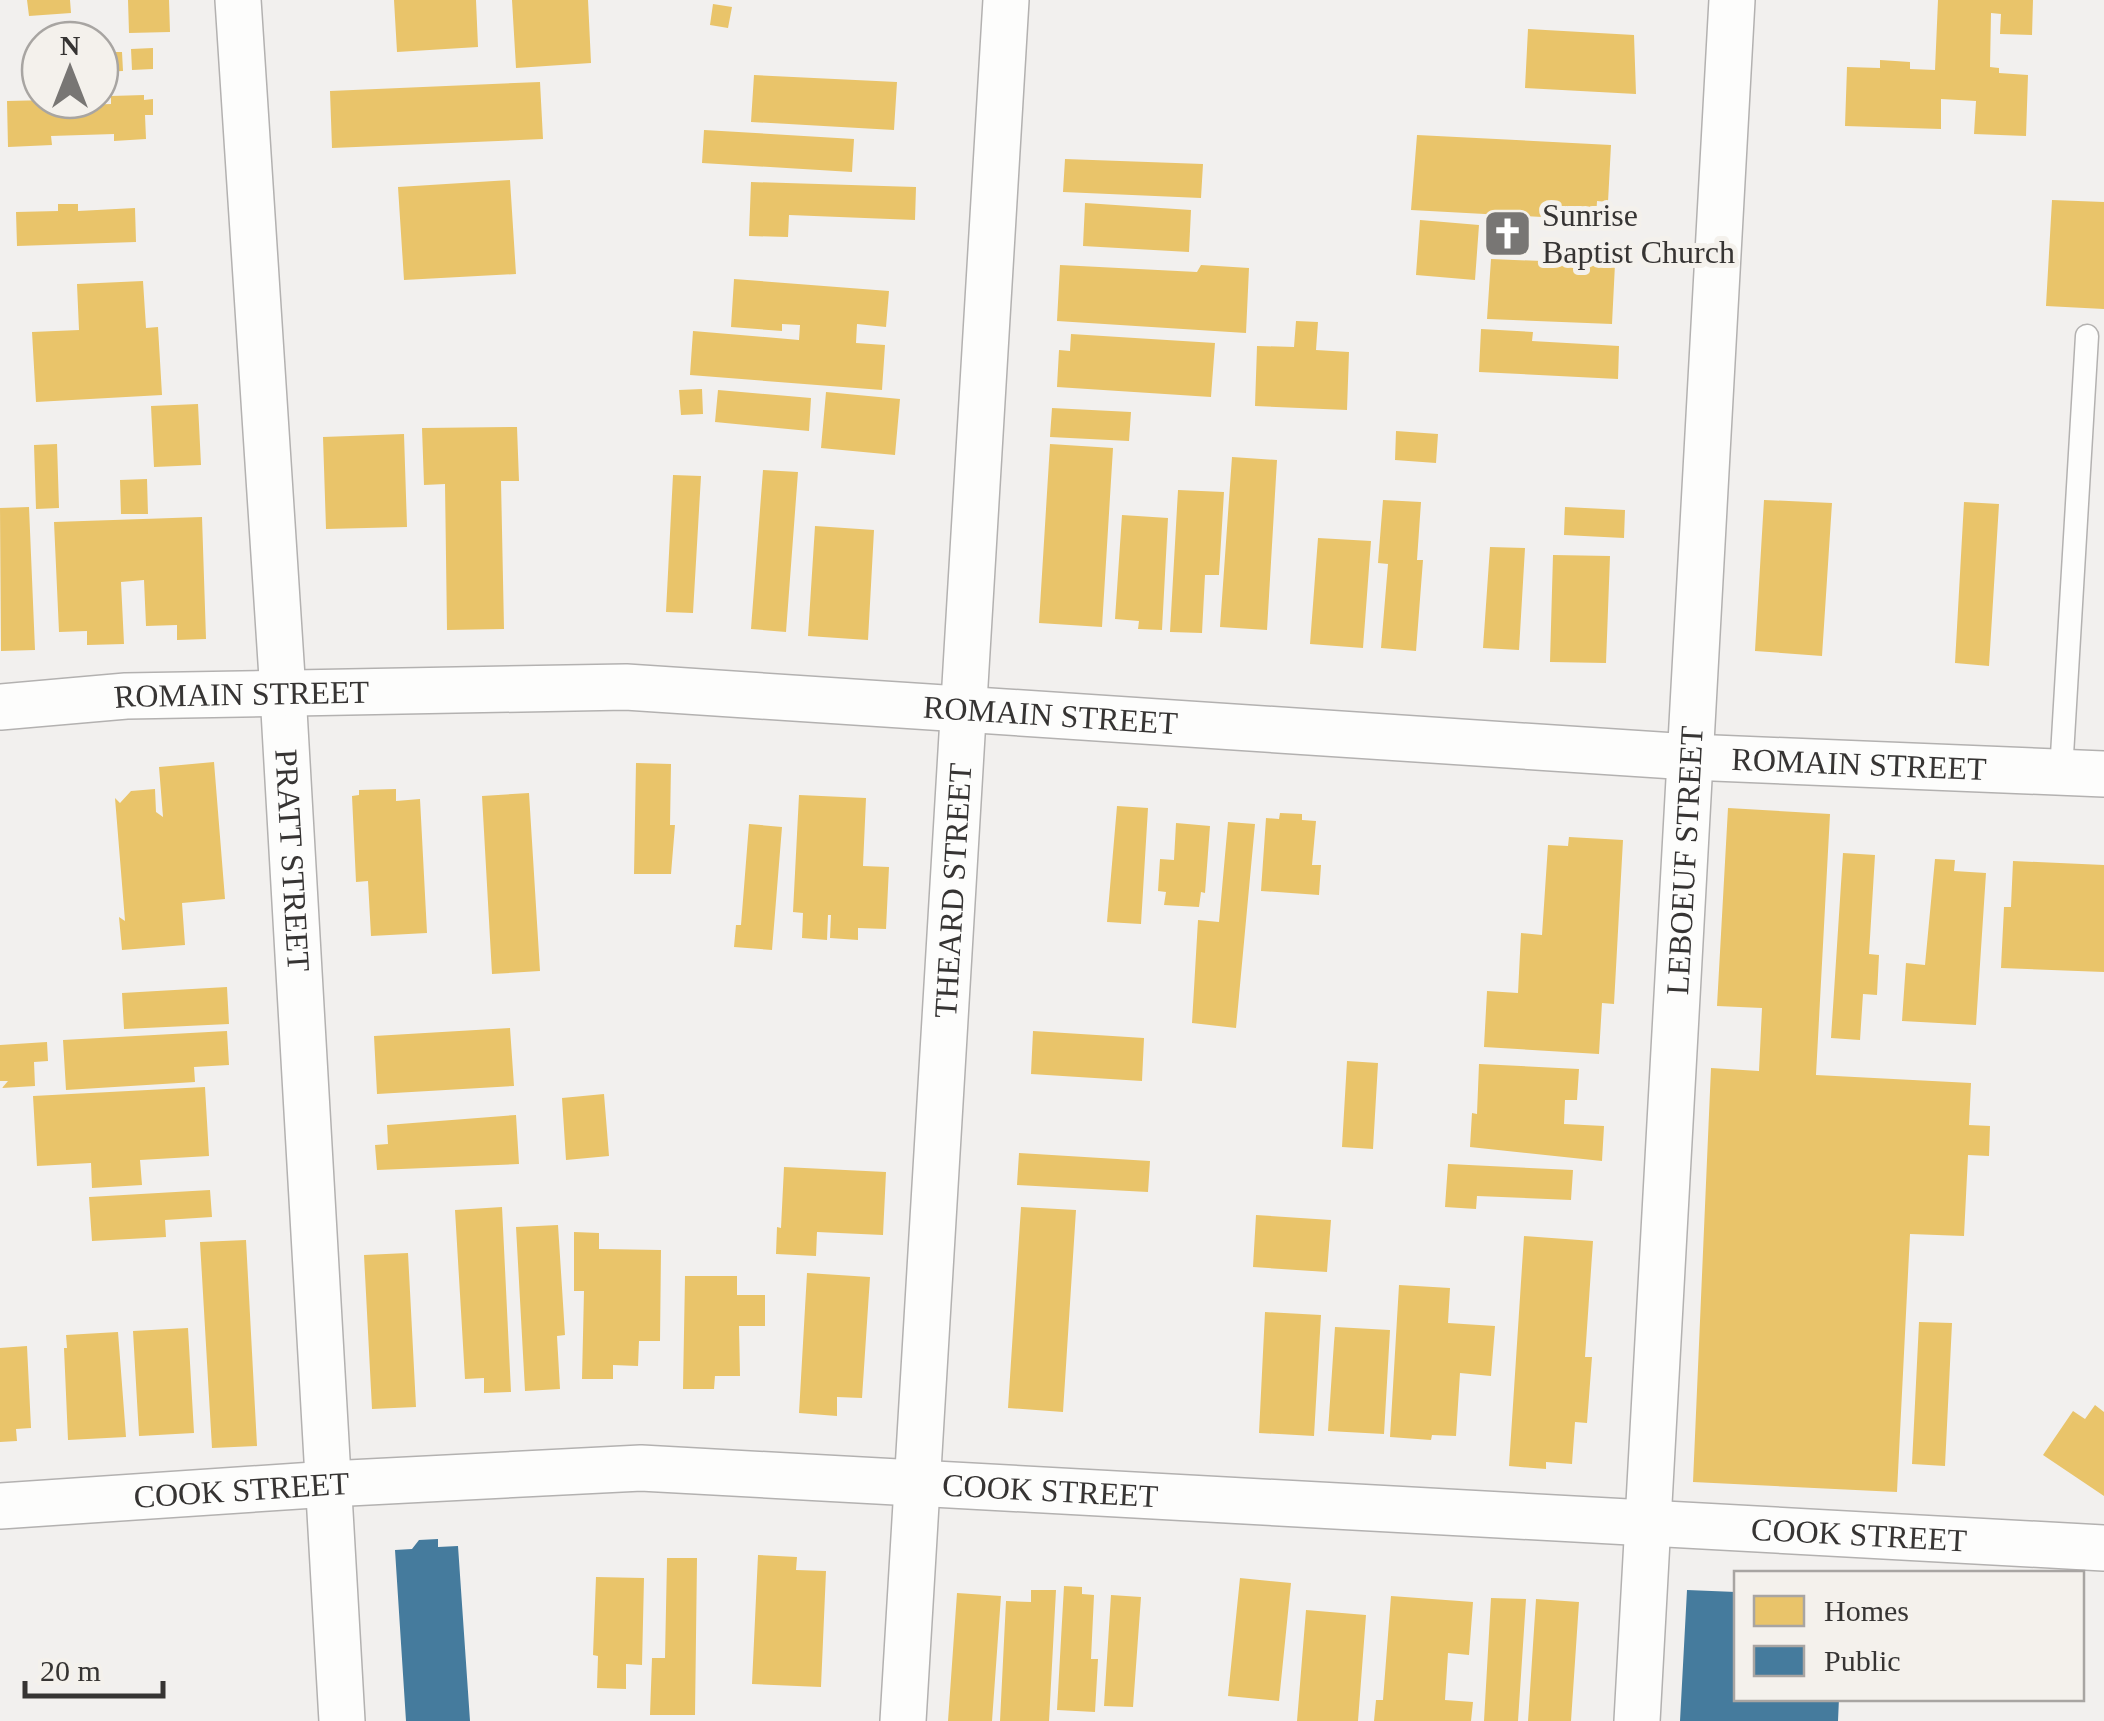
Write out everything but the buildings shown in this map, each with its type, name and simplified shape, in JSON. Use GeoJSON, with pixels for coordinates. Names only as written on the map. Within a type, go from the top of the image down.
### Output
{"type":"FeatureCollection","features":[{"type":"Feature","properties":{"kind":"street","name":"PRATT STREET"},"geometry":{"type":"LineString","coordinates":[[238,0],[283,693],[342,1721]]}},
{"type":"Feature","properties":{"kind":"street","name":"THEARD STREET"},"geometry":{"type":"LineString","coordinates":[[903,1721],[1006,0]]}},
{"type":"Feature","properties":{"kind":"street","name":"LEBOEUF STREET"},"geometry":{"type":"LineString","coordinates":[[1637,1721],[1732,0]]}},
{"type":"Feature","properties":{"kind":"street","name":"ROMAIN STREET"},"geometry":{"type":"LineString","coordinates":[[0,707],[126,696],[626,687],[1690,757],[2082,773]]}},
{"type":"Feature","properties":{"kind":"street","name":"COOK STREET"},"geometry":{"type":"LineString","coordinates":[[0,1506],[641,1468],[2104,1548]]}},
{"type":"Feature","properties":{"kind":"lane"},"geometry":{"type":"LineString","coordinates":[[2082,773],[2087,336]]}},
{"type":"Feature","properties":{"kind":"place","name":"Sunrise Baptist Church"},"geometry":{"type":"Point","coordinates":[1507,233]}}]}
